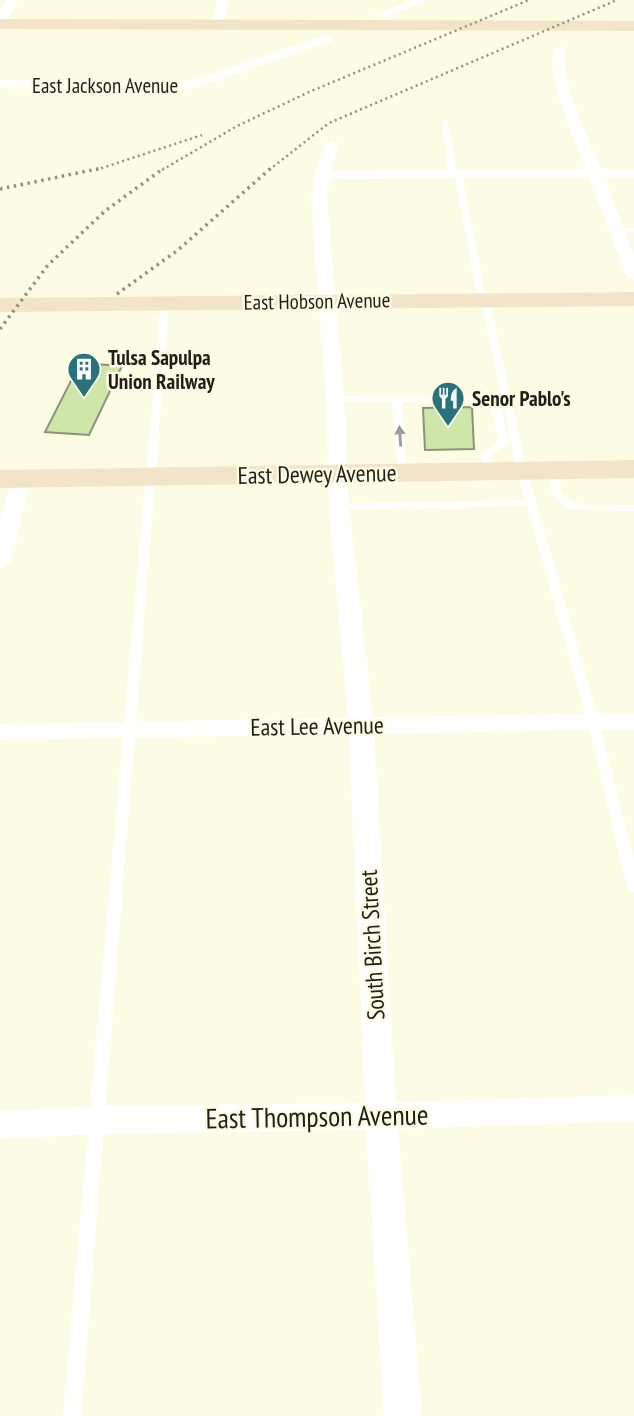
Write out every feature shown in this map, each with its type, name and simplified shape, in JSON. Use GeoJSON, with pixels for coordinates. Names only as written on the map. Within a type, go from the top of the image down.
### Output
{"type":"FeatureCollection","features":[{"type":"Feature","properties":{"kind":"street"},"geometry":{"type":"LineString","coordinates":[[12,0],[0,24],[634,26]]}},
{"type":"Feature","properties":{"kind":"street"},"geometry":{"type":"LineString","coordinates":[[218,24],[223,0]]}},
{"type":"Feature","properties":{"kind":"street"},"geometry":{"type":"LineString","coordinates":[[380,15],[423,0]]}},
{"type":"Feature","properties":{"kind":"street","name":"East Jackson Avenue"},"geometry":{"type":"LineString","coordinates":[[0,84],[160,87],[196,84],[328,38]]}},
{"type":"Feature","properties":{"kind":"street"},"geometry":{"type":"LineString","coordinates":[[559,50],[557,61],[570,107],[634,275]]}},
{"type":"Feature","properties":{"kind":"street","name":"South Birch Street"},"geometry":{"type":"LineString","coordinates":[[332,144],[322,176],[319,199],[335,400],[339,507],[361,725],[373,1000],[384,1116],[403,1416]]}},
{"type":"Feature","properties":{"kind":"street"},"geometry":{"type":"LineString","coordinates":[[322,176],[634,173]]}},
{"type":"Feature","properties":{"kind":"street","name":"East Hobson Avenue"},"geometry":{"type":"LineString","coordinates":[[0,305],[634,299]]}},
{"type":"Feature","properties":{"kind":"street","name":"East Dewey Avenue"},"geometry":{"type":"LineString","coordinates":[[11,479],[634,469]]}},
{"type":"Feature","properties":{"kind":"street"},"geometry":{"type":"LineString","coordinates":[[0,562],[11,479]]}},
{"type":"Feature","properties":{"kind":"street","name":"East Lee Avenue"},"geometry":{"type":"LineString","coordinates":[[0,732],[634,721]]}},
{"type":"Feature","properties":{"kind":"street","name":"East Thompson Avenue"},"geometry":{"type":"LineString","coordinates":[[0,1125],[96,1120],[384,1116],[634,1108]]}},
{"type":"Feature","properties":{"kind":"lane"},"geometry":{"type":"LineString","coordinates":[[444,122],[482,300],[536,471],[560,499],[573,508],[634,508]]}},
{"type":"Feature","properties":{"kind":"lane"},"geometry":{"type":"LineString","coordinates":[[617,230],[634,230]]}},
{"type":"Feature","properties":{"kind":"lane"},"geometry":{"type":"LineString","coordinates":[[72,1416],[127,729],[165,303]]}},
{"type":"Feature","properties":{"kind":"lane"},"geometry":{"type":"LineString","coordinates":[[335,400],[486,398],[495,405],[503,443],[486,454],[490,471]]}},
{"type":"Feature","properties":{"kind":"lane"},"geometry":{"type":"LineString","coordinates":[[397,399],[402,473]]}},
{"type":"Feature","properties":{"kind":"lane"},"geometry":{"type":"LineString","coordinates":[[536,471],[531,503],[593,721],[634,887]]}},
{"type":"Feature","properties":{"kind":"lane"},"geometry":{"type":"LineString","coordinates":[[339,507],[531,503]]}},
{"type":"Feature","properties":{"kind":"building","name":"Tulsa Sapulpa Union Railway"},"geometry":{"type":"Polygon","coordinates":[[[80,363],[122,366],[89,435],[45,432],[80,363]]]}},
{"type":"Feature","properties":{"kind":"building","name":"Senor Pablo's"},"geometry":{"type":"Polygon","coordinates":[[[472,407],[474,449],[425,450],[423,408],[472,407]]]}},
{"type":"Feature","properties":{"kind":"railway"},"geometry":{"type":"LineString","coordinates":[[162,170],[237,126],[309,92],[529,0]]}},
{"type":"Feature","properties":{"kind":"railway"},"geometry":{"type":"LineString","coordinates":[[269,170],[329,123],[617,0]]}},
{"type":"Feature","properties":{"kind":"railway"},"geometry":{"type":"LineString","coordinates":[[96,170],[202,135]]}},
{"type":"Feature","properties":{"kind":"railway"},"geometry":{"type":"LineString","coordinates":[[0,189],[102,168]]}},
{"type":"Feature","properties":{"kind":"railway"},"geometry":{"type":"LineString","coordinates":[[0,329],[48,265],[105,211],[164,168]]}},
{"type":"Feature","properties":{"kind":"railway"},"geometry":{"type":"LineString","coordinates":[[117,294],[178,250],[271,168]]}},
{"type":"Feature","properties":{"kind":"place","name":"Tulsa Sapulpa Union Railway"},"geometry":{"type":"Point","coordinates":[84,399]}},
{"type":"Feature","properties":{"kind":"place","name":"Senor Pablo's"},"geometry":{"type":"Point","coordinates":[448,428]}}]}
